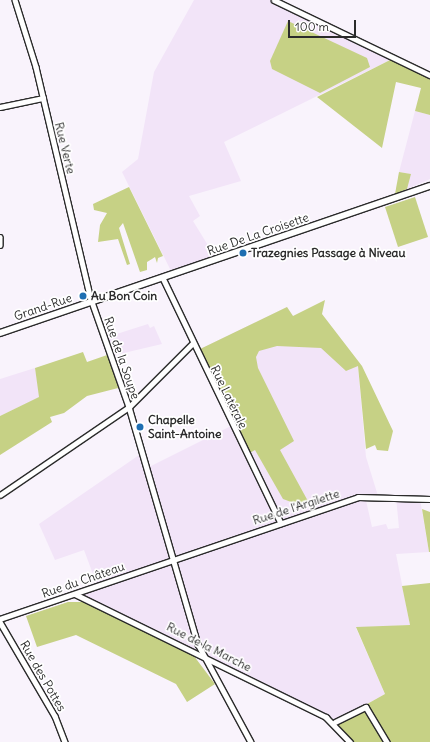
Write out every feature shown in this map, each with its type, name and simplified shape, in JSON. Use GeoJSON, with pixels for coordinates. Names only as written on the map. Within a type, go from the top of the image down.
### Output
{"type":"FeatureCollection","features":[{"type":"Feature","properties":{"kind":"main road","name":"Rue De La Croisette"},"geometry":{"type":"LineString","coordinates":[[92,302],[430,186]]}},
{"type":"Feature","properties":{"kind":"main road","name":"Grand-Rue"},"geometry":{"type":"LineString","coordinates":[[0,333],[92,302]]}},
{"type":"Feature","properties":{"kind":"street","name":"Rue Verte"},"geometry":{"type":"LineString","coordinates":[[16,0],[43,98],[92,302]]}},
{"type":"Feature","properties":{"kind":"street"},"geometry":{"type":"LineString","coordinates":[[274,0],[430,75]]}},
{"type":"Feature","properties":{"kind":"street"},"geometry":{"type":"LineString","coordinates":[[0,107],[43,98]]}},
{"type":"Feature","properties":{"kind":"street"},"geometry":{"type":"LineString","coordinates":[[0,237],[0,245]]}},
{"type":"Feature","properties":{"kind":"street","name":"Rue Latérale"},"geometry":{"type":"LineString","coordinates":[[163,278],[192,337],[192,344],[281,522]]}},
{"type":"Feature","properties":{"kind":"street","name":"Rue de la Soupe"},"geometry":{"type":"LineString","coordinates":[[92,302],[129,407],[172,559],[205,656],[251,742]]}},
{"type":"Feature","properties":{"kind":"street"},"geometry":{"type":"LineString","coordinates":[[0,495],[129,407],[192,344]]}},
{"type":"Feature","properties":{"kind":"street","name":"Rue de l'Argilette"},"geometry":{"type":"LineString","coordinates":[[172,559],[358,497],[430,499]]}},
{"type":"Feature","properties":{"kind":"street","name":"Rue du Château"},"geometry":{"type":"LineString","coordinates":[[0,620],[172,559]]}},
{"type":"Feature","properties":{"kind":"street","name":"Rue de la Marche"},"geometry":{"type":"LineString","coordinates":[[73,594],[205,656],[334,722],[350,742]]}},
{"type":"Feature","properties":{"kind":"street","name":"Rue des Pottes"},"geometry":{"type":"LineString","coordinates":[[0,620],[55,716],[65,742]]}},
{"type":"Feature","properties":{"kind":"street"},"geometry":{"type":"LineString","coordinates":[[334,722],[366,707],[387,742]]}},
{"type":"Feature","properties":{"kind":"shaded area"},"geometry":{"type":"Polygon","coordinates":[[[194,0],[274,0],[392,59],[224,142],[241,181],[189,196],[200,216],[193,221],[217,260],[173,275],[122,172],[138,159],[154,72],[194,0]]]}},
{"type":"Feature","properties":{"kind":"shaded area"},"geometry":{"type":"Polygon","coordinates":[[[415,111],[430,115],[430,179],[407,189],[410,174],[399,172],[415,111]]]}},
{"type":"Feature","properties":{"kind":"shaded area"},"geometry":{"type":"Polygon","coordinates":[[[287,307],[293,316],[358,366],[366,457],[378,496],[365,496],[372,527],[386,524],[388,529],[399,528],[396,497],[420,499],[429,552],[396,554],[410,625],[356,628],[385,694],[335,722],[73,594],[97,585],[84,550],[55,560],[39,524],[142,453],[147,468],[231,426],[196,351],[287,307]]]}},
{"type":"Feature","properties":{"kind":"shaded area"},"geometry":{"type":"Polygon","coordinates":[[[148,324],[150,328],[154,326],[162,344],[111,356],[104,338],[148,324]]]}},
{"type":"Feature","properties":{"kind":"shaded area"},"geometry":{"type":"Polygon","coordinates":[[[35,368],[40,397],[0,416],[0,379],[35,368]]]}},
{"type":"Feature","properties":{"kind":"green space"},"geometry":{"type":"Polygon","coordinates":[[[288,21],[367,58],[370,67],[320,93],[272,69],[270,61],[288,21]]]}},
{"type":"Feature","properties":{"kind":"green space"},"geometry":{"type":"Polygon","coordinates":[[[392,59],[430,75],[430,115],[415,111],[421,88],[396,82],[382,148],[317,97],[392,59]]]}},
{"type":"Feature","properties":{"kind":"green space"},"geometry":{"type":"Polygon","coordinates":[[[399,172],[411,174],[407,189],[395,194],[399,172]]]}},
{"type":"Feature","properties":{"kind":"green space"},"geometry":{"type":"Polygon","coordinates":[[[129,187],[163,256],[158,258],[157,263],[155,257],[147,262],[147,270],[140,272],[123,223],[119,228],[130,264],[127,265],[118,239],[98,242],[100,225],[107,213],[94,210],[93,204],[129,187]]]}},
{"type":"Feature","properties":{"kind":"green space"},"geometry":{"type":"Polygon","coordinates":[[[415,197],[428,237],[398,247],[385,207],[415,197]]]}},
{"type":"Feature","properties":{"kind":"green space"},"geometry":{"type":"Polygon","coordinates":[[[325,300],[322,314],[362,366],[393,431],[388,451],[377,450],[375,445],[366,449],[358,366],[346,371],[321,348],[277,346],[259,351],[256,357],[258,368],[294,441],[280,450],[309,503],[302,506],[283,499],[255,450],[246,455],[196,351],[287,307],[293,316],[325,300]]]}},
{"type":"Feature","properties":{"kind":"green space"},"geometry":{"type":"Polygon","coordinates":[[[83,352],[87,362],[110,354],[122,387],[87,396],[64,413],[50,417],[52,422],[0,455],[0,416],[39,397],[35,368],[83,352]]]}},
{"type":"Feature","properties":{"kind":"green space"},"geometry":{"type":"Polygon","coordinates":[[[422,509],[430,512],[430,552],[429,552],[422,509]]]}},
{"type":"Feature","properties":{"kind":"green space"},"geometry":{"type":"Polygon","coordinates":[[[430,583],[430,742],[350,742],[335,722],[385,694],[356,627],[410,625],[402,586],[430,583]]]}},
{"type":"Feature","properties":{"kind":"green space"},"geometry":{"type":"Polygon","coordinates":[[[68,602],[84,602],[194,656],[215,684],[187,702],[176,684],[76,635],[37,647],[26,616],[68,602]]]}},
{"type":"Feature","properties":{"kind":"place","name":"Trazegnies Passage à Niveau"},"geometry":{"type":"Point","coordinates":[243,253]}},
{"type":"Feature","properties":{"kind":"place","name":"Au Bon Coin"},"geometry":{"type":"Point","coordinates":[83,296]}},
{"type":"Feature","properties":{"kind":"place","name":"Chapelle Saint-Antoine"},"geometry":{"type":"Point","coordinates":[140,427]}}]}
